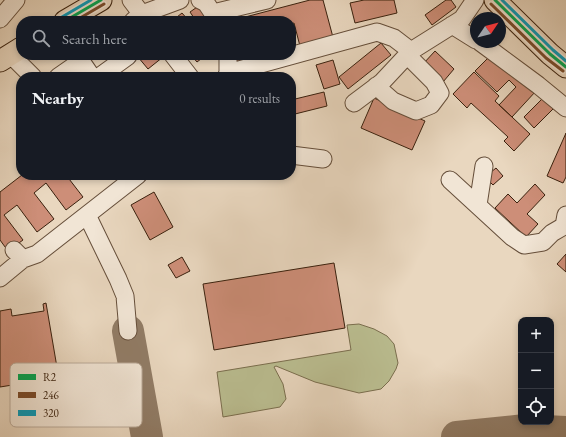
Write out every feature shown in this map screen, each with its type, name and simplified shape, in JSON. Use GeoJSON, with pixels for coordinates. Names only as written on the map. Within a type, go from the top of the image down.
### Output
{"type":"FeatureCollection","features":[{"type":"Feature","properties":{"kind":"main road"},"geometry":{"type":"LineString","coordinates":[[74,16],[101,0]]}},
{"type":"Feature","properties":{"kind":"main road"},"geometry":{"type":"LineString","coordinates":[[495,0],[550,54],[566,67]]}},
{"type":"Feature","properties":{"kind":"lane"},"geometry":{"type":"LineString","coordinates":[[0,19],[16,0]]}},
{"type":"Feature","properties":{"kind":"lane"},"geometry":{"type":"LineString","coordinates":[[131,0],[139,16]]}},
{"type":"Feature","properties":{"kind":"lane"},"geometry":{"type":"LineString","coordinates":[[146,16],[180,0]]}},
{"type":"Feature","properties":{"kind":"lane"},"geometry":{"type":"LineString","coordinates":[[200,0],[206,3],[214,16]]}},
{"type":"Feature","properties":{"kind":"lane"},"geometry":{"type":"LineString","coordinates":[[218,16],[267,0]]}},
{"type":"Feature","properties":{"kind":"lane"},"geometry":{"type":"LineString","coordinates":[[354,103],[382,82],[409,53],[462,19],[475,0]]}},
{"type":"Feature","properties":{"kind":"lane"},"geometry":{"type":"LineString","coordinates":[[452,25],[470,36]]}},
{"type":"Feature","properties":{"kind":"lane"},"geometry":{"type":"LineString","coordinates":[[296,55],[377,32],[394,38],[434,82],[440,93],[431,105],[416,111],[393,101],[376,86]]}},
{"type":"Feature","properties":{"kind":"lane"},"geometry":{"type":"LineString","coordinates":[[488,48],[566,108]]}},
{"type":"Feature","properties":{"kind":"lane"},"geometry":{"type":"LineString","coordinates":[[16,60],[28,72]]}},
{"type":"Feature","properties":{"kind":"lane"},"geometry":{"type":"LineString","coordinates":[[65,72],[82,60]]}},
{"type":"Feature","properties":{"kind":"lane"},"geometry":{"type":"LineString","coordinates":[[86,60],[90,72]]}},
{"type":"Feature","properties":{"kind":"lane"},"geometry":{"type":"LineString","coordinates":[[106,72],[122,60]]}},
{"type":"Feature","properties":{"kind":"lane"},"geometry":{"type":"LineString","coordinates":[[177,60],[186,72]]}},
{"type":"Feature","properties":{"kind":"lane"},"geometry":{"type":"LineString","coordinates":[[227,72],[228,60]]}},
{"type":"Feature","properties":{"kind":"lane"},"geometry":{"type":"LineString","coordinates":[[237,72],[279,60]]}},
{"type":"Feature","properties":{"kind":"lane"},"geometry":{"type":"LineString","coordinates":[[296,156],[323,160]]}},
{"type":"Feature","properties":{"kind":"lane"},"geometry":{"type":"LineString","coordinates":[[478,205],[484,166]]}},
{"type":"Feature","properties":{"kind":"lane"},"geometry":{"type":"LineString","coordinates":[[0,278],[19,254],[37,254],[132,180]]}},
{"type":"Feature","properties":{"kind":"lane"},"geometry":{"type":"LineString","coordinates":[[450,180],[512,237],[524,245],[543,242],[565,223]]}},
{"type":"Feature","properties":{"kind":"lane"},"geometry":{"type":"LineString","coordinates":[[87,215],[125,296],[128,331]]}},
{"type":"Feature","properties":{"kind":"green space"},"geometry":{"type":"Polygon","coordinates":[[[359,324],[374,329],[387,336],[394,344],[398,363],[389,381],[381,389],[359,393],[315,382],[276,366],[274,367],[283,384],[286,399],[280,407],[223,417],[217,372],[351,350],[347,325],[359,324]]]}},
{"type":"Feature","properties":{"kind":"building"},"geometry":{"type":"Polygon","coordinates":[[[310,0],[323,0],[334,41],[301,50],[296,31],[296,16],[249,16],[310,0]]]}},
{"type":"Feature","properties":{"kind":"building"},"geometry":{"type":"Polygon","coordinates":[[[364,0],[394,0],[397,13],[355,23],[350,3],[364,0]]]}},
{"type":"Feature","properties":{"kind":"building"},"geometry":{"type":"Polygon","coordinates":[[[446,0],[451,0],[456,7],[432,25],[425,15],[446,0]]]}},
{"type":"Feature","properties":{"kind":"building"},"geometry":{"type":"Polygon","coordinates":[[[200,5],[208,16],[193,16],[190,12],[200,5]]]}},
{"type":"Feature","properties":{"kind":"building"},"geometry":{"type":"Polygon","coordinates":[[[381,43],[391,55],[348,89],[339,77],[381,43]]]}},
{"type":"Feature","properties":{"kind":"building"},"geometry":{"type":"Polygon","coordinates":[[[435,51],[454,69],[443,82],[423,64],[435,51]]]}},
{"type":"Feature","properties":{"kind":"building"},"geometry":{"type":"Polygon","coordinates":[[[491,55],[536,91],[512,117],[499,105],[516,87],[509,80],[497,92],[475,71],[491,55]]]}},
{"type":"Feature","properties":{"kind":"building"},"geometry":{"type":"Polygon","coordinates":[[[140,60],[159,60],[148,69],[140,60]]]}},
{"type":"Feature","properties":{"kind":"building"},"geometry":{"type":"Polygon","coordinates":[[[236,60],[252,60],[237,65],[236,60]]]}},
{"type":"Feature","properties":{"kind":"building"},"geometry":{"type":"Polygon","coordinates":[[[333,60],[340,84],[324,89],[316,65],[333,60]]]}},
{"type":"Feature","properties":{"kind":"building"},"geometry":{"type":"Polygon","coordinates":[[[474,72],[499,96],[495,101],[530,134],[514,151],[504,141],[508,137],[471,103],[467,108],[453,94],[474,72]]]}},
{"type":"Feature","properties":{"kind":"building"},"geometry":{"type":"Polygon","coordinates":[[[324,92],[327,106],[296,114],[296,99],[324,92]]]}},
{"type":"Feature","properties":{"kind":"building"},"geometry":{"type":"Polygon","coordinates":[[[374,98],[425,121],[412,150],[361,128],[374,98]]]}},
{"type":"Feature","properties":{"kind":"building"},"geometry":{"type":"Polygon","coordinates":[[[543,98],[554,108],[534,128],[524,117],[543,98]]]}},
{"type":"Feature","properties":{"kind":"building"},"geometry":{"type":"Polygon","coordinates":[[[566,133],[566,177],[563,183],[547,176],[566,133]]]}},
{"type":"Feature","properties":{"kind":"building"},"geometry":{"type":"Polygon","coordinates":[[[496,168],[503,176],[493,185],[485,177],[496,168]]]}},
{"type":"Feature","properties":{"kind":"building"},"geometry":{"type":"Polygon","coordinates":[[[16,180],[70,180],[83,197],[66,210],[46,183],[34,193],[54,219],[37,232],[17,205],[4,215],[23,240],[8,251],[0,240],[0,192],[16,180]]]}},
{"type":"Feature","properties":{"kind":"building"},"geometry":{"type":"Polygon","coordinates":[[[535,184],[545,195],[527,214],[538,224],[526,237],[495,208],[508,194],[517,203],[535,184]]]}},
{"type":"Feature","properties":{"kind":"building"},"geometry":{"type":"Polygon","coordinates":[[[154,192],[173,227],[150,240],[131,205],[154,192]]]}},
{"type":"Feature","properties":{"kind":"building"},"geometry":{"type":"Polygon","coordinates":[[[566,254],[566,272],[557,264],[566,254]]]}},
{"type":"Feature","properties":{"kind":"building"},"geometry":{"type":"Polygon","coordinates":[[[182,257],[190,271],[176,278],[168,265],[182,257]]]}},
{"type":"Feature","properties":{"kind":"building"},"geometry":{"type":"Polygon","coordinates":[[[334,263],[345,328],[214,350],[203,284],[334,263]]]}},
{"type":"Feature","properties":{"kind":"building"},"geometry":{"type":"Polygon","coordinates":[[[46,303],[56,363],[10,363],[10,385],[0,387],[0,311],[11,309],[12,316],[44,311],[43,304],[46,303]]]}},
{"type":"Feature","properties":{"kind":"taxiway"},"geometry":{"type":"LineString","coordinates":[[128,331],[134,363]]}},
{"type":"Feature","properties":{"kind":"taxiway"},"geometry":{"type":"LineString","coordinates":[[142,409],[147,437]]}},
{"type":"Feature","properties":{"kind":"taxiway"},"geometry":{"type":"LineString","coordinates":[[457,437],[525,430],[566,432]]}},
{"type":"Feature","properties":{"kind":"transit line","name":"320"},"geometry":{"type":"LineString","coordinates":[[64,16],[91,0]]}},
{"type":"Feature","properties":{"kind":"transit line","name":"R2"},"geometry":{"type":"LineString","coordinates":[[74,16],[101,0]]}},
{"type":"Feature","properties":{"kind":"transit line","name":"R2"},"geometry":{"type":"LineString","coordinates":[[495,0],[550,54],[566,67]]}},
{"type":"Feature","properties":{"kind":"transit line","name":"320"},"geometry":{"type":"LineString","coordinates":[[502,0],[566,61]]}},
{"type":"Feature","properties":{"kind":"transit line","name":"246"},"geometry":{"type":"LineString","coordinates":[[84,16],[104,4]]}},
{"type":"Feature","properties":{"kind":"transit line","name":"246"},"geometry":{"type":"LineString","coordinates":[[491,4],[546,58],[563,71]]}}]}
